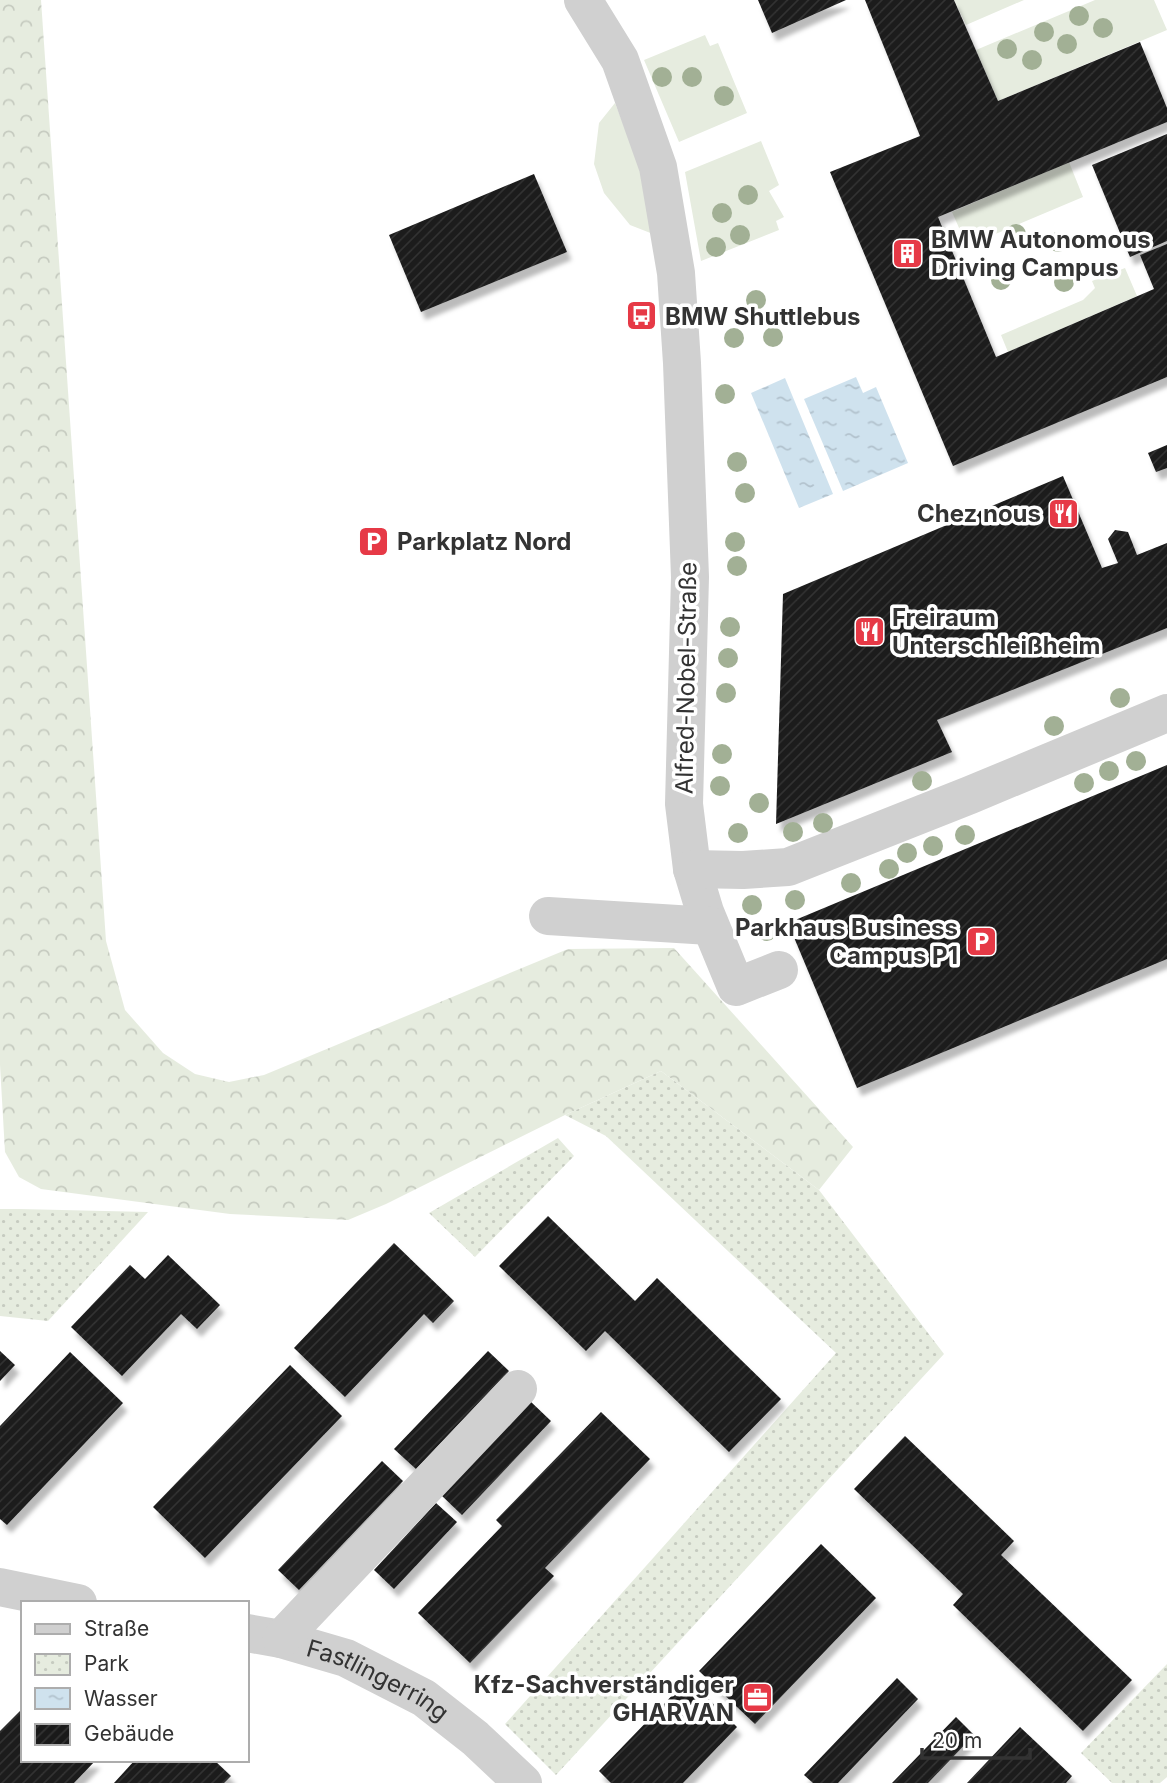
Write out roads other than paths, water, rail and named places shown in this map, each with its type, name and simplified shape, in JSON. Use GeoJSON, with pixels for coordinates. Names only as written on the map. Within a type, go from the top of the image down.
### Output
{"type":"FeatureCollection","features":[{"type":"Feature","properties":{"kind":"street","name":"Alfred-Nobel-Straße"},"geometry":{"type":"LineString","coordinates":[[583,0],[620,61],[658,167],[676,273],[690,577],[684,804],[692,869],[710,926],[736,987],[779,970]]}},
{"type":"Feature","properties":{"kind":"street"},"geometry":{"type":"LineString","coordinates":[[692,869],[788,867],[1167,713]]}},
{"type":"Feature","properties":{"kind":"street"},"geometry":{"type":"LineString","coordinates":[[548,916],[710,926]]}},
{"type":"Feature","properties":{"kind":"street"},"geometry":{"type":"LineString","coordinates":[[264,1636],[517,1389]]}},
{"type":"Feature","properties":{"kind":"street"},"geometry":{"type":"LineString","coordinates":[[0,1587],[68,1601]]}},
{"type":"Feature","properties":{"kind":"street","name":"Fastlingerring"},"geometry":{"type":"LineString","coordinates":[[264,1636],[346,1658],[424,1698],[475,1738],[523,1783]]}},
{"type":"Feature","properties":{"kind":"water"},"geometry":{"type":"Polygon","coordinates":[[[856,377],[863,393],[876,387],[908,463],[843,491],[804,399],[856,377]]]}},
{"type":"Feature","properties":{"kind":"water"},"geometry":{"type":"Polygon","coordinates":[[[785,378],[833,494],[799,508],[751,393],[785,378]]]}},
{"type":"Feature","properties":{"kind":"place","name":"BMW Autonomous Driving Campus"},"geometry":{"type":"Point","coordinates":[908,253]}},
{"type":"Feature","properties":{"kind":"place","name":"BMW Shuttlebus"},"geometry":{"type":"Point","coordinates":[642,316]}},
{"type":"Feature","properties":{"kind":"place","name":"Chez nous"},"geometry":{"type":"Point","coordinates":[1064,513]}},
{"type":"Feature","properties":{"kind":"place","name":"Parkplatz Nord"},"geometry":{"type":"Point","coordinates":[374,541]}},
{"type":"Feature","properties":{"kind":"place","name":"Freiraum Unterschleißheim"},"geometry":{"type":"Point","coordinates":[869,631]}},
{"type":"Feature","properties":{"kind":"place","name":"Parkhaus Business Campus P1"},"geometry":{"type":"Point","coordinates":[981,941]}},
{"type":"Feature","properties":{"kind":"place","name":"Kfz-Sachverständiger GHARVAN"},"geometry":{"type":"Point","coordinates":[757,1698]}}]}
